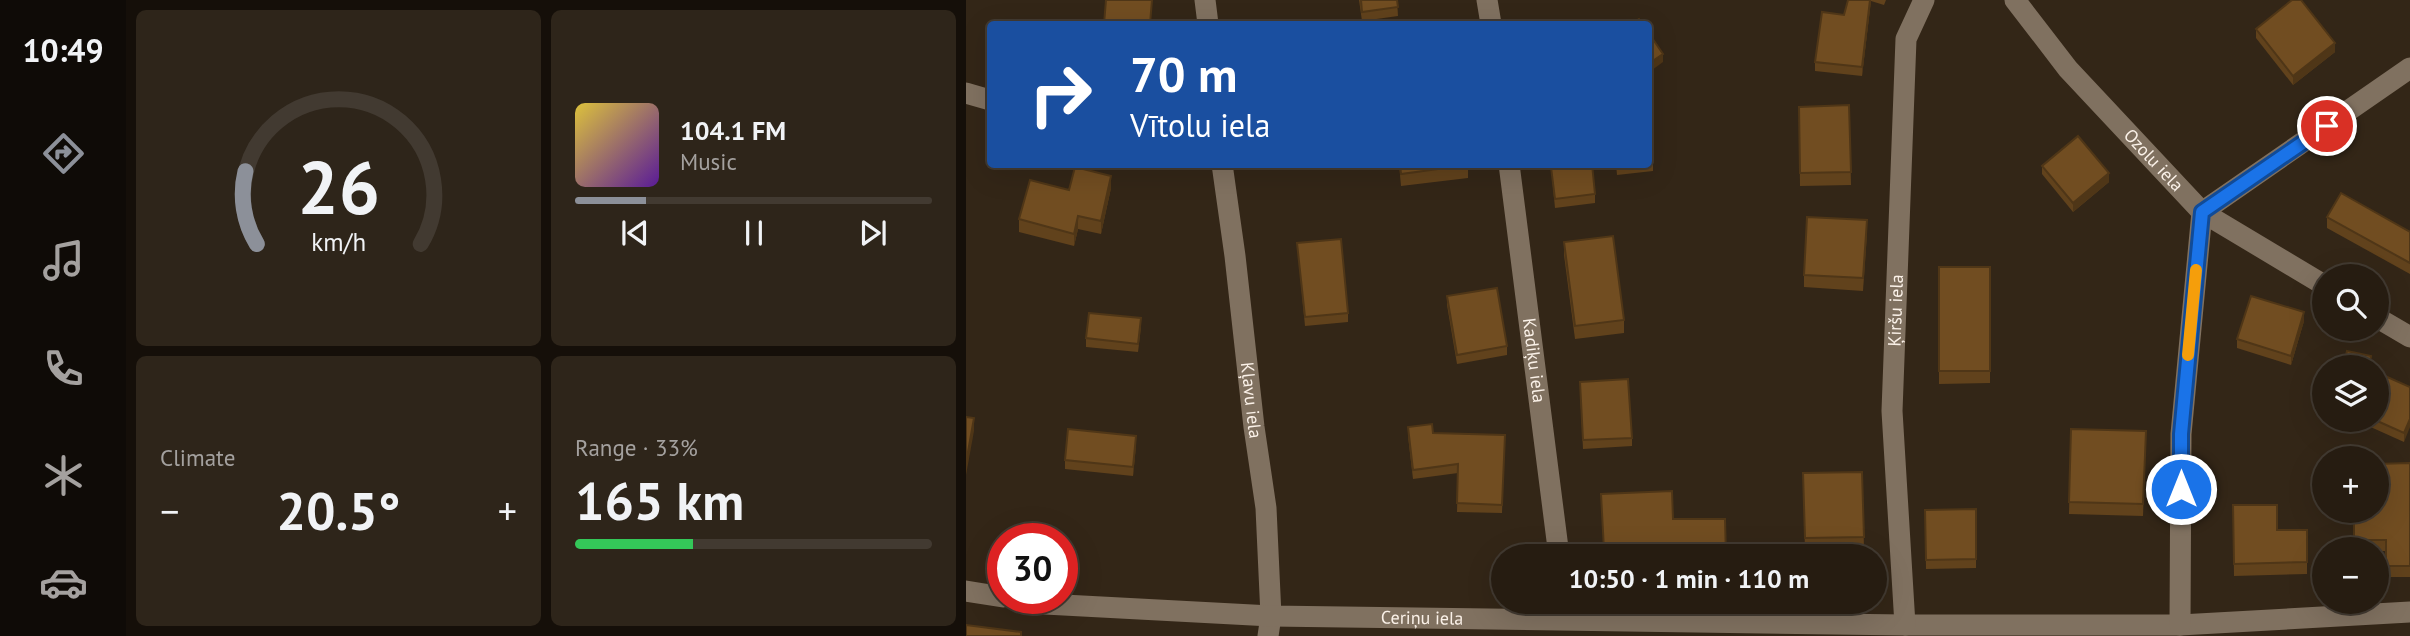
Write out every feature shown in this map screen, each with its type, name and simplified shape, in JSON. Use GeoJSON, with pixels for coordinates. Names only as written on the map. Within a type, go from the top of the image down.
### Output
{"type":"FeatureCollection","features":[{"type":"Feature","properties":{"kind":"street"},"geometry":{"type":"LineString","coordinates":[[1205,0],[1208,21]]}},
{"type":"Feature","properties":{"kind":"street"},"geometry":{"type":"LineString","coordinates":[[1487,0],[1490,21]]}},
{"type":"Feature","properties":{"kind":"street","name":"Ķiršu iela"},"geometry":{"type":"LineString","coordinates":[[1905,625],[1892,411],[1906,38],[1924,0]]}},
{"type":"Feature","properties":{"kind":"street","name":"Ozolu iela"},"geometry":{"type":"LineString","coordinates":[[2015,0],[2068,69],[2202,212],[2312,278]]}},
{"type":"Feature","properties":{"kind":"street"},"geometry":{"type":"LineString","coordinates":[[2180,625],[2181,434],[2202,212],[2410,68]]}},
{"type":"Feature","properties":{"kind":"street"},"geometry":{"type":"LineString","coordinates":[[966,93],[987,99]]}},
{"type":"Feature","properties":{"kind":"street","name":"Kļavu iela"},"geometry":{"type":"LineString","coordinates":[[1223,168],[1266,508],[1270,626]]}},
{"type":"Feature","properties":{"kind":"street","name":"Kadiķu iela"},"geometry":{"type":"LineString","coordinates":[[1509,168],[1557,544]]}},
{"type":"Feature","properties":{"kind":"street"},"geometry":{"type":"LineString","coordinates":[[2389,325],[2410,337]]}},
{"type":"Feature","properties":{"kind":"street"},"geometry":{"type":"LineString","coordinates":[[966,591],[987,594]]}},
{"type":"Feature","properties":{"kind":"street","name":"Ceriņu iela"},"geometry":{"type":"LineString","coordinates":[[1078,607],[1270,626],[1507,614]]}},
{"type":"Feature","properties":{"kind":"street","name":"Ceriņu iela"},"geometry":{"type":"LineString","coordinates":[[1639,614],[1905,625],[2180,625],[2410,612]]}},
{"type":"Feature","properties":{"kind":"building"},"geometry":{"type":"Polygon","coordinates":[[[1106,0],[1152,0],[1150,21],[1104,21],[1106,0]]]}},
{"type":"Feature","properties":{"kind":"building"},"geometry":{"type":"Polygon","coordinates":[[[1361,0],[1397,0],[1398,7],[1362,12],[1361,0]]]}},
{"type":"Feature","properties":{"kind":"building"},"geometry":{"type":"Polygon","coordinates":[[[1848,0],[1870,0],[1862,67],[1815,62],[1822,12],[1844,15],[1848,0]]]}},
{"type":"Feature","properties":{"kind":"building"},"geometry":{"type":"Polygon","coordinates":[[[2292,0],[2301,0],[2335,43],[2293,76],[2256,29],[2292,0]]]}},
{"type":"Feature","properties":{"kind":"building"},"geometry":{"type":"Polygon","coordinates":[[[1652,38],[1663,54],[1652,61],[1652,38]]]}},
{"type":"Feature","properties":{"kind":"building"},"geometry":{"type":"Polygon","coordinates":[[[1849,105],[1851,172],[1800,173],[1799,107],[1849,105]]]}},
{"type":"Feature","properties":{"kind":"building"},"geometry":{"type":"Polygon","coordinates":[[[2078,136],[2109,173],[2073,203],[2042,166],[2078,136]]]}},
{"type":"Feature","properties":{"kind":"building"},"geometry":{"type":"Polygon","coordinates":[[[1075,168],[1111,176],[1101,221],[1078,216],[1074,234],[1019,219],[1030,180],[1069,190],[1075,168]]]}},
{"type":"Feature","properties":{"kind":"building"},"geometry":{"type":"Polygon","coordinates":[[[1400,168],[1446,168],[1401,174],[1400,168]]]}},
{"type":"Feature","properties":{"kind":"building"},"geometry":{"type":"Polygon","coordinates":[[[1551,168],[1592,168],[1595,194],[1555,199],[1551,168]]]}},
{"type":"Feature","properties":{"kind":"building"},"geometry":{"type":"Polygon","coordinates":[[[2341,193],[2410,232],[2410,263],[2327,217],[2341,193]]]}},
{"type":"Feature","properties":{"kind":"building"},"geometry":{"type":"Polygon","coordinates":[[[1807,217],[1867,220],[1863,278],[1804,275],[1807,217]]]}},
{"type":"Feature","properties":{"kind":"building"},"geometry":{"type":"Polygon","coordinates":[[[1613,236],[1624,320],[1575,326],[1564,242],[1613,236]]]}},
{"type":"Feature","properties":{"kind":"building"},"geometry":{"type":"Polygon","coordinates":[[[1341,239],[1348,313],[1305,317],[1297,243],[1341,239]]]}},
{"type":"Feature","properties":{"kind":"building"},"geometry":{"type":"Polygon","coordinates":[[[1939,267],[1990,267],[1990,371],[1939,371],[1939,267]]]}},
{"type":"Feature","properties":{"kind":"building"},"geometry":{"type":"Polygon","coordinates":[[[1497,288],[1507,346],[1457,355],[1447,296],[1497,288]]]}},
{"type":"Feature","properties":{"kind":"building"},"geometry":{"type":"Polygon","coordinates":[[[2251,296],[2304,312],[2291,356],[2237,339],[2251,296]]]}},
{"type":"Feature","properties":{"kind":"building"},"geometry":{"type":"Polygon","coordinates":[[[1089,313],[1141,318],[1138,344],[1086,338],[1089,313]]]}},
{"type":"Feature","properties":{"kind":"building"},"geometry":{"type":"Polygon","coordinates":[[[2347,351],[2366,355],[2346,355],[2347,351]]]}},
{"type":"Feature","properties":{"kind":"building"},"geometry":{"type":"Polygon","coordinates":[[[2389,378],[2410,387],[2410,419],[2404,433],[2389,426],[2389,378]]]}},
{"type":"Feature","properties":{"kind":"building"},"geometry":{"type":"Polygon","coordinates":[[[1628,379],[1632,438],[1583,440],[1580,382],[1628,379]]]}},
{"type":"Feature","properties":{"kind":"building"},"geometry":{"type":"Polygon","coordinates":[[[966,417],[974,418],[966,463],[966,417]]]}},
{"type":"Feature","properties":{"kind":"building"},"geometry":{"type":"Polygon","coordinates":[[[1432,424],[1433,433],[1505,435],[1502,505],[1457,503],[1458,464],[1413,470],[1408,427],[1432,424]]]}},
{"type":"Feature","properties":{"kind":"building"},"geometry":{"type":"Polygon","coordinates":[[[1068,429],[1136,436],[1133,467],[1065,460],[1068,429]]]}},
{"type":"Feature","properties":{"kind":"building"},"geometry":{"type":"Polygon","coordinates":[[[2071,429],[2146,431],[2143,504],[2069,502],[2071,429]]]}},
{"type":"Feature","properties":{"kind":"building"},"geometry":{"type":"Polygon","coordinates":[[[2410,463],[2410,566],[2389,566],[2389,537],[2354,537],[2354,523],[2389,523],[2389,464],[2410,463]]]}},
{"type":"Feature","properties":{"kind":"building"},"geometry":{"type":"Polygon","coordinates":[[[1862,472],[1864,537],[1805,538],[1803,473],[1862,472]]]}},
{"type":"Feature","properties":{"kind":"building"},"geometry":{"type":"Polygon","coordinates":[[[1672,491],[1673,519],[1725,519],[1726,544],[1604,544],[1601,494],[1672,491]]]}},
{"type":"Feature","properties":{"kind":"building"},"geometry":{"type":"Polygon","coordinates":[[[2233,505],[2277,505],[2277,530],[2307,530],[2307,562],[2234,564],[2233,505]]]}},
{"type":"Feature","properties":{"kind":"building"},"geometry":{"type":"Polygon","coordinates":[[[1976,509],[1976,559],[1926,560],[1925,510],[1976,509]]]}},
{"type":"Feature","properties":{"kind":"building"},"geometry":{"type":"Polygon","coordinates":[[[966,625],[1021,632],[1021,636],[966,636],[966,625]]]}},
{"type":"Feature","properties":{"kind":"slow traffic"},"geometry":{"type":"LineString","coordinates":[[2188,355],[2196,270]]}},
{"type":"Feature","properties":{"kind":"route"},"geometry":{"type":"LineString","coordinates":[[2181,489],[2181,434],[2202,212],[2327,126]]}}]}
